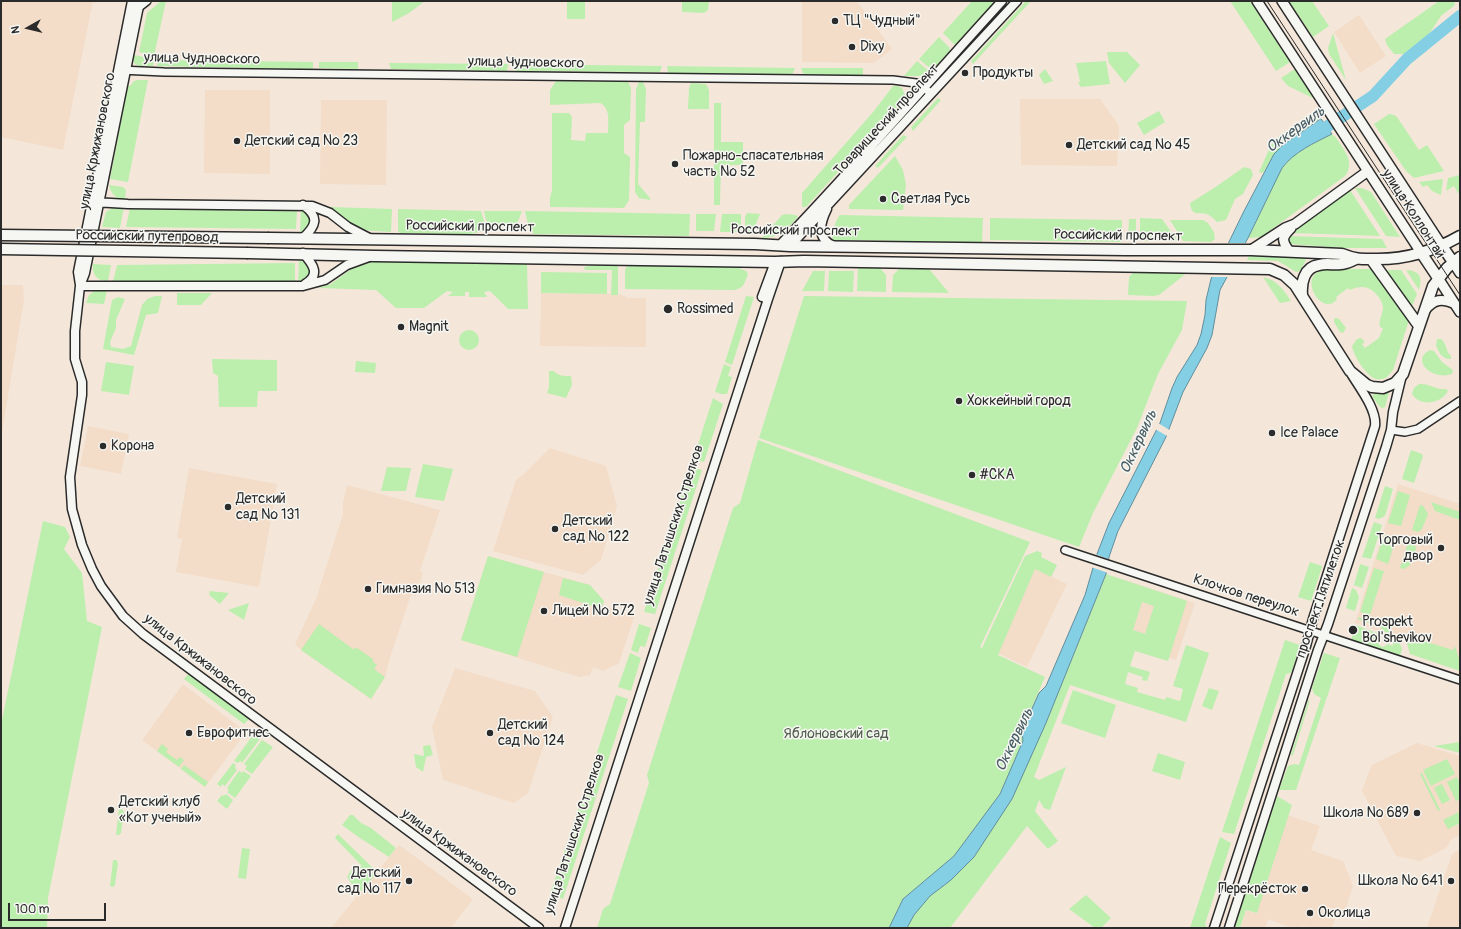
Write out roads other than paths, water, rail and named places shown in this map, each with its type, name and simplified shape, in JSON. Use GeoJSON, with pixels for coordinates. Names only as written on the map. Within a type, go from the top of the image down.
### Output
{"type":"FeatureCollection","features":[{"type":"Feature","properties":{"kind":"main road","name":"улица Коллонтай"},"geometry":{"type":"LineString","coordinates":[[1256,1],[1457,308]]}},
{"type":"Feature","properties":{"kind":"main road","name":"улица Коллонтай"},"geometry":{"type":"LineString","coordinates":[[1282,1],[1442,246],[1456,260],[1460,274]]}},
{"type":"Feature","properties":{"kind":"main road"},"geometry":{"type":"LineString","coordinates":[[1251,250],[1285,228],[1295,224],[1368,171]]}},
{"type":"Feature","properties":{"kind":"main road"},"geometry":{"type":"LineString","coordinates":[[1289,251],[1284,243],[1284,238],[1295,224]]}},
{"type":"Feature","properties":{"kind":"main road","name":"Российский путепровод"},"geometry":{"type":"LineString","coordinates":[[1,235],[298,238]]}},
{"type":"Feature","properties":{"kind":"main road"},"geometry":{"type":"LineString","coordinates":[[1302,295],[1302,281],[1307,272],[1314,266],[1342,264],[1356,260],[1396,259],[1422,254],[1442,246],[1460,236]]}},
{"type":"Feature","properties":{"kind":"main road","name":"Российский проспект"},"geometry":{"type":"LineString","coordinates":[[298,238],[755,244],[785,246],[1216,251],[1251,250]]}},
{"type":"Feature","properties":{"kind":"main road","name":"улица Латышских Стрелков"},"geometry":{"type":"LineString","coordinates":[[778,262],[785,246]]}},
{"type":"Feature","properties":{"kind":"main road","name":"Российский путепровод"},"geometry":{"type":"LineString","coordinates":[[1,249],[298,253]]}},
{"type":"Feature","properties":{"kind":"main road"},"geometry":{"type":"LineString","coordinates":[[1251,250],[1342,254],[1356,260]]}},
{"type":"Feature","properties":{"kind":"main road"},"geometry":{"type":"LineString","coordinates":[[298,253],[372,256],[778,262],[804,261],[1270,269],[1278,272],[1290,280],[1302,295],[1350,371],[1367,385],[1378,388],[1390,386],[1403,374]]}},
{"type":"Feature","properties":{"kind":"main road"},"geometry":{"type":"LineString","coordinates":[[1372,259],[1419,326]]}},
{"type":"Feature","properties":{"kind":"main road","name":"проспект Пятилеток"},"geometry":{"type":"LineString","coordinates":[[1403,374],[1430,291],[1438,278],[1456,260]]}},
{"type":"Feature","properties":{"kind":"main road"},"geometry":{"type":"LineString","coordinates":[[1423,312],[1429,305],[1437,300],[1447,300],[1457,308]]}},
{"type":"Feature","properties":{"kind":"street","name":"улица Кржижановского"},"geometry":{"type":"LineString","coordinates":[[132,1],[122,70],[96,202],[85,273],[80,286],[75,331],[75,359],[82,382],[82,395],[72,461],[70,494],[75,521],[86,555],[101,586],[123,616],[143,634],[539,928]]}},
{"type":"Feature","properties":{"kind":"street"},"geometry":{"type":"LineString","coordinates":[[139,5],[147,1]]}},
{"type":"Feature","properties":{"kind":"street","name":"Товарищеский проспект"},"geometry":{"type":"LineString","coordinates":[[785,246],[813,212],[1002,1]]}},
{"type":"Feature","properties":{"kind":"street","name":"Товарищеский проспект"},"geometry":{"type":"LineString","coordinates":[[785,246],[829,203],[1016,1]]}},
{"type":"Feature","properties":{"kind":"street","name":"улица Кржижановского"},"geometry":{"type":"LineString","coordinates":[[122,70],[139,5]]}},
{"type":"Feature","properties":{"kind":"street","name":"улица Чудновского"},"geometry":{"type":"LineString","coordinates":[[122,70],[893,80],[916,83],[931,93]]}},
{"type":"Feature","properties":{"kind":"street","name":"Российский проспект"},"geometry":{"type":"LineString","coordinates":[[96,202],[303,205],[321,208],[330,212],[348,227],[372,240]]}},
{"type":"Feature","properties":{"kind":"street"},"geometry":{"type":"LineString","coordinates":[[829,203],[823,218],[821,229],[822,235],[826,242],[835,246]]}},
{"type":"Feature","properties":{"kind":"street"},"geometry":{"type":"LineString","coordinates":[[298,238],[313,228],[314,222],[312,212],[303,205]]}},
{"type":"Feature","properties":{"kind":"street"},"geometry":{"type":"LineString","coordinates":[[298,253],[312,264],[314,269],[312,279],[303,286]]}},
{"type":"Feature","properties":{"kind":"street"},"geometry":{"type":"LineString","coordinates":[[80,286],[303,286],[325,280],[347,265],[372,256]]}},
{"type":"Feature","properties":{"kind":"street","name":"улица Латышских Стрелков"},"geometry":{"type":"LineString","coordinates":[[559,928],[778,262]]}},
{"type":"Feature","properties":{"kind":"street","name":"улица Латышских Стрелков"},"geometry":{"type":"LineString","coordinates":[[565,928],[761,321],[778,262]]}},
{"type":"Feature","properties":{"kind":"street","name":"проспект Пятилеток"},"geometry":{"type":"LineString","coordinates":[[1214,928],[1306,646],[1375,426],[1373,411],[1350,371]]}},
{"type":"Feature","properties":{"kind":"street","name":"проспект Пятилеток"},"geometry":{"type":"LineString","coordinates":[[1229,928],[1391,430],[1393,412],[1403,374]]}},
{"type":"Feature","properties":{"kind":"street"},"geometry":{"type":"LineString","coordinates":[[1391,430],[1405,432],[1418,429],[1460,401]]}},
{"type":"Feature","properties":{"kind":"street","name":"Клочков переулок"},"geometry":{"type":"LineString","coordinates":[[1065,550],[1460,680]]}},
{"type":"Feature","properties":{"kind":"water"},"geometry":{"type":"Polygon","coordinates":[[[1321,119],[1332,134],[1311,144],[1292,157],[1282,168],[1248,238],[1220,290],[1212,335],[1207,348],[1183,392],[1166,437],[1118,531],[1109,557],[1106,574],[1046,723],[1012,799],[974,857],[951,880],[930,896],[914,915],[907,928],[889,928],[903,899],[954,856],[1000,794],[1023,741],[1022,731],[1039,693],[1046,686],[1085,595],[1097,554],[1109,523],[1160,423],[1177,377],[1197,345],[1201,334],[1211,279],[1274,154],[1283,145],[1321,119]]]}},
{"type":"Feature","properties":{"kind":"waterway","name":"Оккервиль"},"geometry":{"type":"LineString","coordinates":[[1313,136],[1373,96],[1407,59],[1460,16]]}},
{"type":"Feature","properties":{"kind":"tram line"},"geometry":{"type":"LineString","coordinates":[[1267,1],[1460,295]]}},
{"type":"Feature","properties":{"kind":"place","name":"ТЦ \"Чудный\""},"geometry":{"type":"Point","coordinates":[835,21]}},
{"type":"Feature","properties":{"kind":"place","name":"Dixy"},"geometry":{"type":"Point","coordinates":[852,47]}},
{"type":"Feature","properties":{"kind":"place","name":"Продукты"},"geometry":{"type":"Point","coordinates":[965,73]}},
{"type":"Feature","properties":{"kind":"place","name":"Детский сад № 23"},"geometry":{"type":"Point","coordinates":[237,141]}},
{"type":"Feature","properties":{"kind":"place","name":"Детский сад № 45"},"geometry":{"type":"Point","coordinates":[1069,145]}},
{"type":"Feature","properties":{"kind":"place","name":"Пожарно-спасательная часть № 52"},"geometry":{"type":"Point","coordinates":[675,164]}},
{"type":"Feature","properties":{"kind":"place","name":"Светлая Русь"},"geometry":{"type":"Point","coordinates":[883,199]}},
{"type":"Feature","properties":{"kind":"place","name":"Rossimed"},"geometry":{"type":"Point","coordinates":[668,309]}},
{"type":"Feature","properties":{"kind":"place","name":"Magnit"},"geometry":{"type":"Point","coordinates":[401,327]}},
{"type":"Feature","properties":{"kind":"place","name":"Хоккейный город"},"geometry":{"type":"Point","coordinates":[959,401]}},
{"type":"Feature","properties":{"kind":"place","name":"Ice Palace"},"geometry":{"type":"Point","coordinates":[1272,433]}},
{"type":"Feature","properties":{"kind":"place","name":"Корона"},"geometry":{"type":"Point","coordinates":[103,446]}},
{"type":"Feature","properties":{"kind":"place","name":"#СКА"},"geometry":{"type":"Point","coordinates":[972,475]}},
{"type":"Feature","properties":{"kind":"place","name":"Детский сад № 131"},"geometry":{"type":"Point","coordinates":[228,507]}},
{"type":"Feature","properties":{"kind":"place","name":"Детский сад № 122"},"geometry":{"type":"Point","coordinates":[555,529]}},
{"type":"Feature","properties":{"kind":"place","name":"Торговый двор"},"geometry":{"type":"Point","coordinates":[1441,548]}},
{"type":"Feature","properties":{"kind":"place","name":"Гимназия № 513"},"geometry":{"type":"Point","coordinates":[368,589]}},
{"type":"Feature","properties":{"kind":"place","name":"Лицей № 572"},"geometry":{"type":"Point","coordinates":[544,611]}},
{"type":"Feature","properties":{"kind":"place","name":"Prospekt Bol'shevikov"},"geometry":{"type":"Point","coordinates":[1353,630]}},
{"type":"Feature","properties":{"kind":"place","name":"Еврофитнес"},"geometry":{"type":"Point","coordinates":[189,733]}},
{"type":"Feature","properties":{"kind":"place","name":"Детский сад № 124"},"geometry":{"type":"Point","coordinates":[490,733]}},
{"type":"Feature","properties":{"kind":"place","name":"Детский клуб «Кот ученый»"},"geometry":{"type":"Point","coordinates":[111,810]}},
{"type":"Feature","properties":{"kind":"place","name":"Школа № 689"},"geometry":{"type":"Point","coordinates":[1417,813]}},
{"type":"Feature","properties":{"kind":"place","name":"Детский сад № 117"},"geometry":{"type":"Point","coordinates":[409,881]}},
{"type":"Feature","properties":{"kind":"place","name":"Школа № 641"},"geometry":{"type":"Point","coordinates":[1451,881]}},
{"type":"Feature","properties":{"kind":"place","name":"Перекрёсток"},"geometry":{"type":"Point","coordinates":[1305,889]}},
{"type":"Feature","properties":{"kind":"place","name":"Околица"},"geometry":{"type":"Point","coordinates":[1310,913]}},
{"type":"Feature","properties":{"kind":"park label","name":"Яблоновский сад"},"geometry":{"type":"Point","coordinates":[836,734]}}]}
